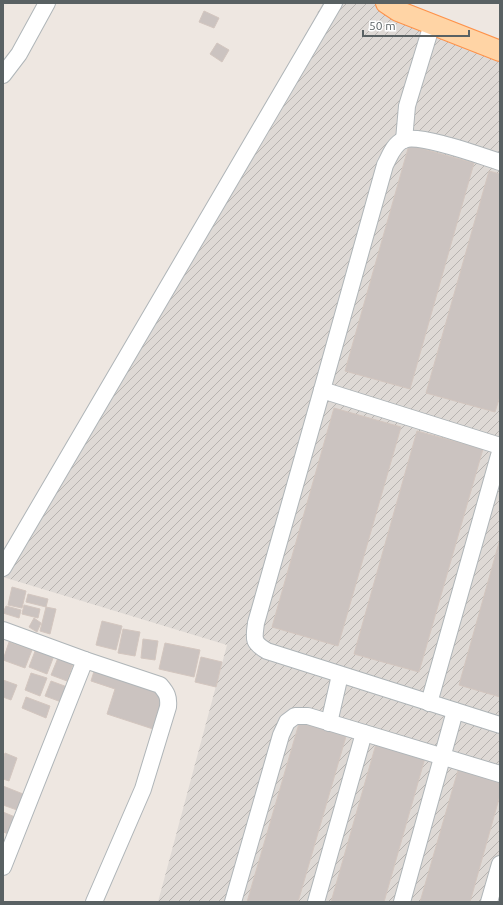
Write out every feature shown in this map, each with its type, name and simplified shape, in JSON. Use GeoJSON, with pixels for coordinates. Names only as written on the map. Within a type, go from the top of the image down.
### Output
{"type":"FeatureCollection","features":[{"type":"Feature","properties":{"kind":"main road"},"geometry":{"type":"LineString","coordinates":[[386,3],[398,11],[500,52]]}},
{"type":"Feature","properties":{"kind":"street"},"geometry":{"type":"LineString","coordinates":[[3,75],[19,54],[47,3]]}},
{"type":"Feature","properties":{"kind":"street"},"geometry":{"type":"LineString","coordinates":[[3,568],[334,3]]}},
{"type":"Feature","properties":{"kind":"street"},"geometry":{"type":"LineString","coordinates":[[404,140],[407,106],[432,24]]}},
{"type":"Feature","properties":{"kind":"street"},"geometry":{"type":"LineString","coordinates":[[500,162],[423,140],[404,140],[393,148],[385,165],[256,623],[254,636],[257,645],[267,652],[500,725]]}},
{"type":"Feature","properties":{"kind":"street"},"geometry":{"type":"LineString","coordinates":[[322,390],[500,446]]}},
{"type":"Feature","properties":{"kind":"street"},"geometry":{"type":"LineString","coordinates":[[429,702],[500,452]]}},
{"type":"Feature","properties":{"kind":"street"},"geometry":{"type":"LineString","coordinates":[[3,630],[85,660],[160,685],[169,698],[168,707],[143,789],[94,902]]}},
{"type":"Feature","properties":{"kind":"street"},"geometry":{"type":"LineString","coordinates":[[3,867],[85,660]]}},
{"type":"Feature","properties":{"kind":"street"},"geometry":{"type":"LineString","coordinates":[[329,723],[340,675]]}},
{"type":"Feature","properties":{"kind":"street"},"geometry":{"type":"LineString","coordinates":[[402,902],[455,711]]}},
{"type":"Feature","properties":{"kind":"street"},"geometry":{"type":"LineString","coordinates":[[233,902],[281,734],[287,722],[295,716],[308,716],[500,774]]}},
{"type":"Feature","properties":{"kind":"street"},"geometry":{"type":"LineString","coordinates":[[316,902],[364,733]]}},
{"type":"Feature","properties":{"kind":"street"},"geometry":{"type":"LineString","coordinates":[[489,902],[500,864]]}},
{"type":"Feature","properties":{"kind":"shaded area"},"geometry":{"type":"Polygon","coordinates":[[[323,3],[381,3],[500,59],[500,902],[158,902],[227,645],[3,577],[323,3]]]}},
{"type":"Feature","properties":{"kind":"building"},"geometry":{"type":"Polygon","coordinates":[[[204,11],[219,18],[214,28],[199,22],[204,11]]]}},
{"type":"Feature","properties":{"kind":"building"},"geometry":{"type":"Polygon","coordinates":[[[217,43],[229,50],[222,62],[210,54],[217,43]]]}},
{"type":"Feature","properties":{"kind":"building"},"geometry":{"type":"Polygon","coordinates":[[[409,145],[474,163],[410,389],[345,371],[409,145]]]}},
{"type":"Feature","properties":{"kind":"building"},"geometry":{"type":"Polygon","coordinates":[[[489,171],[500,174],[500,396],[495,412],[426,393],[489,171]]]}},
{"type":"Feature","properties":{"kind":"building"},"geometry":{"type":"Polygon","coordinates":[[[334,408],[401,427],[338,646],[272,627],[334,408]]]}},
{"type":"Feature","properties":{"kind":"building"},"geometry":{"type":"Polygon","coordinates":[[[417,431],[483,449],[419,672],[354,654],[417,431]]]}},
{"type":"Feature","properties":{"kind":"building"},"geometry":{"type":"Polygon","coordinates":[[[500,539],[500,697],[459,685],[500,539]]]}},
{"type":"Feature","properties":{"kind":"building"},"geometry":{"type":"Polygon","coordinates":[[[12,587],[26,591],[22,608],[8,605],[12,587]]]}},
{"type":"Feature","properties":{"kind":"building"},"geometry":{"type":"Polygon","coordinates":[[[28,594],[48,599],[46,607],[26,602],[28,594]]]}},
{"type":"Feature","properties":{"kind":"building"},"geometry":{"type":"Polygon","coordinates":[[[24,605],[40,609],[38,618],[22,614],[24,605]]]}},
{"type":"Feature","properties":{"kind":"building"},"geometry":{"type":"Polygon","coordinates":[[[6,606],[21,610],[19,618],[3,613],[6,606]]]}},
{"type":"Feature","properties":{"kind":"building"},"geometry":{"type":"Polygon","coordinates":[[[46,607],[56,609],[50,634],[40,631],[46,607]]]}},
{"type":"Feature","properties":{"kind":"building"},"geometry":{"type":"Polygon","coordinates":[[[34,618],[41,623],[37,632],[29,627],[34,618]]]}},
{"type":"Feature","properties":{"kind":"building"},"geometry":{"type":"Polygon","coordinates":[[[102,621],[122,626],[116,650],[96,645],[102,621]]]}},
{"type":"Feature","properties":{"kind":"building"},"geometry":{"type":"Polygon","coordinates":[[[123,629],[140,632],[135,656],[118,653],[123,629]]]}},
{"type":"Feature","properties":{"kind":"building"},"geometry":{"type":"Polygon","coordinates":[[[143,639],[158,641],[155,660],[141,658],[143,639]]]}},
{"type":"Feature","properties":{"kind":"building"},"geometry":{"type":"Polygon","coordinates":[[[9,642],[32,650],[25,668],[3,660],[9,642]]]}},
{"type":"Feature","properties":{"kind":"building"},"geometry":{"type":"Polygon","coordinates":[[[165,643],[200,650],[194,677],[159,669],[165,643]]]}},
{"type":"Feature","properties":{"kind":"building"},"geometry":{"type":"Polygon","coordinates":[[[37,646],[55,653],[47,674],[29,667],[37,646]]]}},
{"type":"Feature","properties":{"kind":"building"},"geometry":{"type":"Polygon","coordinates":[[[60,653],[75,659],[67,681],[51,675],[60,653]]]}},
{"type":"Feature","properties":{"kind":"building"},"geometry":{"type":"Polygon","coordinates":[[[201,657],[222,662],[216,687],[195,682],[201,657]]]}},
{"type":"Feature","properties":{"kind":"building"},"geometry":{"type":"Polygon","coordinates":[[[95,668],[165,692],[153,729],[107,714],[115,689],[91,681],[95,668]]]}},
{"type":"Feature","properties":{"kind":"building"},"geometry":{"type":"Polygon","coordinates":[[[31,673],[47,678],[40,696],[25,690],[31,673]]]}},
{"type":"Feature","properties":{"kind":"building"},"geometry":{"type":"Polygon","coordinates":[[[3,680],[17,685],[11,700],[3,697],[3,680]]]}},
{"type":"Feature","properties":{"kind":"building"},"geometry":{"type":"Polygon","coordinates":[[[51,681],[70,688],[64,703],[45,696],[51,681]]]}},
{"type":"Feature","properties":{"kind":"building"},"geometry":{"type":"Polygon","coordinates":[[[26,697],[50,706],[46,718],[22,708],[26,697]]]}},
{"type":"Feature","properties":{"kind":"building"},"geometry":{"type":"Polygon","coordinates":[[[300,720],[347,733],[298,902],[247,902],[300,720]]]}},
{"type":"Feature","properties":{"kind":"building"},"geometry":{"type":"Polygon","coordinates":[[[376,744],[425,758],[384,902],[331,902],[376,744]]]}},
{"type":"Feature","properties":{"kind":"building"},"geometry":{"type":"Polygon","coordinates":[[[5,753],[17,758],[9,781],[3,779],[3,760],[5,753]]]}},
{"type":"Feature","properties":{"kind":"building"},"geometry":{"type":"Polygon","coordinates":[[[459,767],[500,779],[500,795],[470,902],[420,902],[459,767]]]}},
{"type":"Feature","properties":{"kind":"building"},"geometry":{"type":"Polygon","coordinates":[[[3,786],[23,794],[17,810],[3,805],[3,786]]]}},
{"type":"Feature","properties":{"kind":"building"},"geometry":{"type":"Polygon","coordinates":[[[3,812],[15,817],[9,834],[3,832],[3,812]]]}}]}
